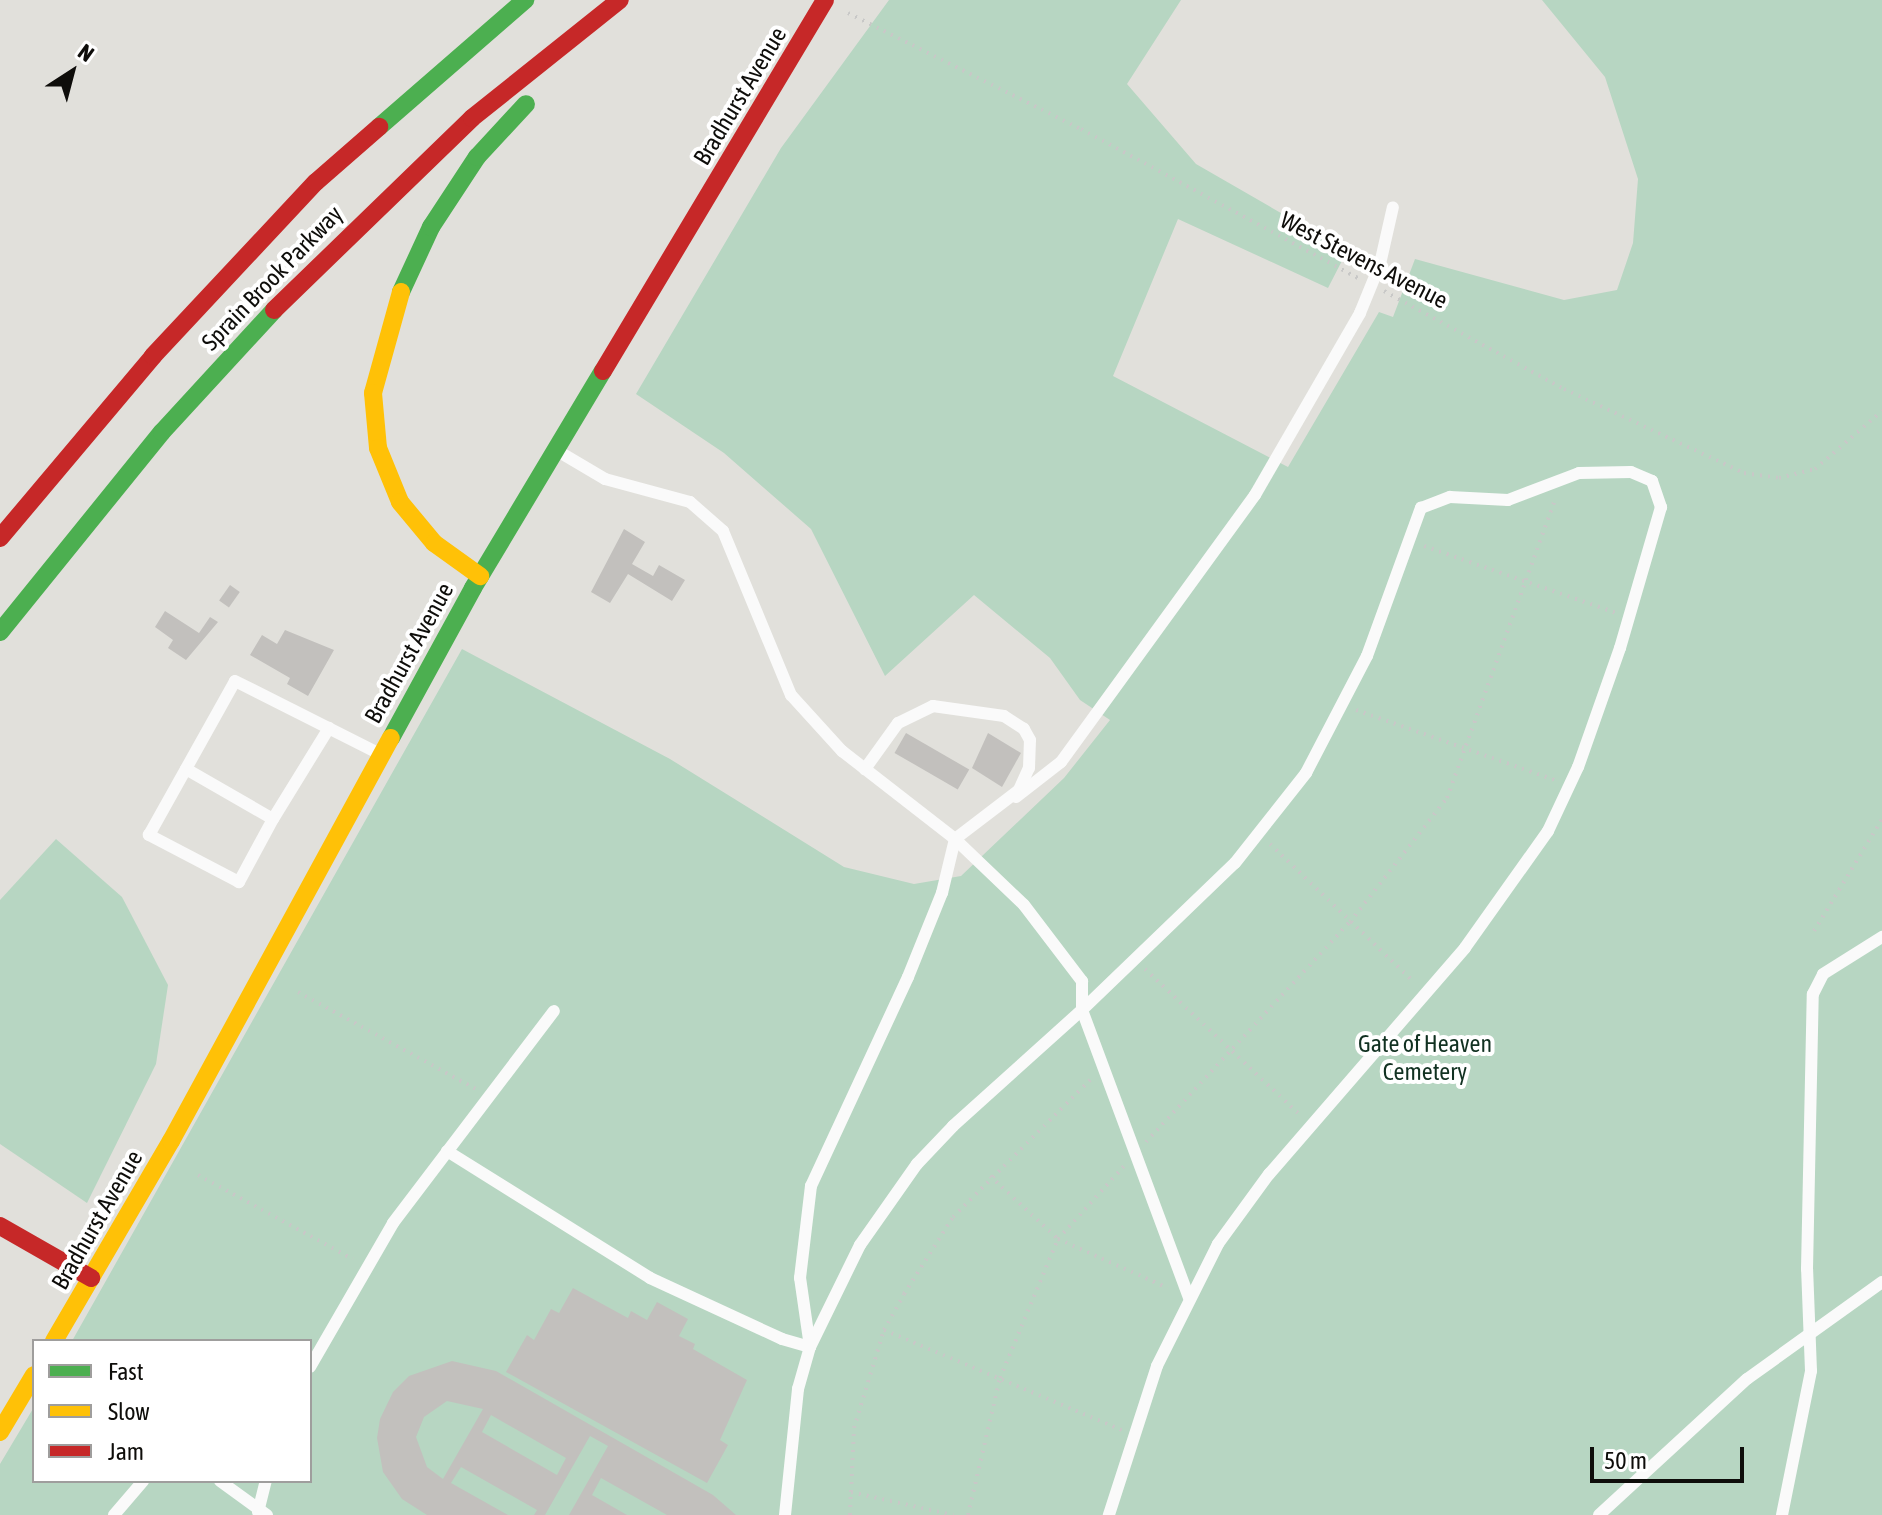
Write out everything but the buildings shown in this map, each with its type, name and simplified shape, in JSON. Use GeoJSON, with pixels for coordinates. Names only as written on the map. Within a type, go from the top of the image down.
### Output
{"type":"FeatureCollection","features":[{"type":"Feature","properties":{"kind":"main road","name":"Sprain Brook Parkway"},"geometry":{"type":"LineString","coordinates":[[0,538],[124,389],[316,182],[525,0]]}},
{"type":"Feature","properties":{"kind":"main road","name":"Sprain Brook Parkway"},"geometry":{"type":"LineString","coordinates":[[0,632],[162,432],[307,274],[472,118],[620,0]]}},
{"type":"Feature","properties":{"kind":"main road"},"geometry":{"type":"LineString","coordinates":[[480,576],[434,543],[400,502],[378,448],[373,393],[394,308],[431,227],[477,157],[637,0]]}},
{"type":"Feature","properties":{"kind":"main road","name":"Bradhurst Avenue"},"geometry":{"type":"LineString","coordinates":[[55,1339],[480,576],[825,1]]}},
{"type":"Feature","properties":{"kind":"main road"},"geometry":{"type":"LineString","coordinates":[[316,182],[395,85]]}},
{"type":"Feature","properties":{"kind":"main road"},"geometry":{"type":"LineString","coordinates":[[0,1226],[91,1278]]}},
{"type":"Feature","properties":{"kind":"main road"},"geometry":{"type":"LineString","coordinates":[[0,1432],[32,1378]]}},
{"type":"Feature","properties":{"kind":"lane"},"geometry":{"type":"LineString","coordinates":[[810,1347],[800,1278],[811,1186],[908,977],[942,893],[955,839],[1006,805],[1061,762],[1227,536],[1316,395],[1373,286],[1393,207]]}},
{"type":"Feature","properties":{"kind":"lane"},"geometry":{"type":"LineString","coordinates":[[556,450],[605,479],[690,502],[723,531],[791,695],[865,769],[955,839],[1024,905],[1082,981],[1082,1010],[1189,1297]]}},
{"type":"Feature","properties":{"kind":"lane"},"geometry":{"type":"LineString","coordinates":[[785,1515],[790,1435],[810,1347],[860,1245],[917,1164],[1082,1010],[1132,957],[1206,893],[1259,834],[1306,773],[1367,656],[1415,515],[1436,498],[1508,500],[1563,477],[1608,470],[1643,473],[1658,493],[1656,526],[1629,618],[1570,785],[1513,887],[1427,994],[1243,1207],[1189,1297],[1132,1435],[1109,1515]]}},
{"type":"Feature","properties":{"kind":"lane"},"geometry":{"type":"LineString","coordinates":[[329,728],[300,781],[273,819],[239,882],[149,835],[235,681],[329,728],[380,754]]}},
{"type":"Feature","properties":{"kind":"lane"},"geometry":{"type":"LineString","coordinates":[[865,769],[898,723],[933,706],[1004,716],[1024,729],[1030,740],[1029,768],[1006,805]]}},
{"type":"Feature","properties":{"kind":"lane"},"geometry":{"type":"LineString","coordinates":[[186,769],[273,819]]}},
{"type":"Feature","properties":{"kind":"lane"},"geometry":{"type":"LineString","coordinates":[[1782,1515],[1811,1371],[1813,994],[1823,974],[1882,937]]}},
{"type":"Feature","properties":{"kind":"lane"},"geometry":{"type":"LineString","coordinates":[[312,1363],[366,1266],[447,1151],[554,1011]]}},
{"type":"Feature","properties":{"kind":"lane"},"geometry":{"type":"LineString","coordinates":[[447,1151],[650,1278],[754,1327],[810,1347]]}},
{"type":"Feature","properties":{"kind":"lane"},"geometry":{"type":"LineString","coordinates":[[1599,1515],[1702,1417],[1809,1331],[1882,1282]]}},
{"type":"Feature","properties":{"kind":"lane"},"geometry":{"type":"LineString","coordinates":[[114,1515],[141,1483]]}},
{"type":"Feature","properties":{"kind":"lane"},"geometry":{"type":"LineString","coordinates":[[223,1483],[261,1512],[266,1483]]}},
{"type":"Feature","properties":{"kind":"path","name":"West Stevens Avenue"},"geometry":{"type":"LineString","coordinates":[[825,1],[1081,129],[1564,389],[1744,473],[1779,478],[1815,469],[1882,411]]}},
{"type":"Feature","properties":{"kind":"path"},"geometry":{"type":"LineString","coordinates":[[968,1515],[1000,1378],[1058,1239],[1350,922],[1447,798],[1563,477]]}},
{"type":"Feature","properties":{"kind":"path"},"geometry":{"type":"LineString","coordinates":[[1407,540],[1629,618]]}},
{"type":"Feature","properties":{"kind":"path"},"geometry":{"type":"LineString","coordinates":[[1343,705],[1570,785]]}},
{"type":"Feature","properties":{"kind":"path"},"geometry":{"type":"LineString","coordinates":[[1814,931],[1882,819]]}},
{"type":"Feature","properties":{"kind":"path"},"geometry":{"type":"LineString","coordinates":[[1259,834],[1427,994]]}},
{"type":"Feature","properties":{"kind":"path"},"geometry":{"type":"LineString","coordinates":[[1132,957],[1311,1126]]}},
{"type":"Feature","properties":{"kind":"path"},"geometry":{"type":"LineString","coordinates":[[298,992],[490,1097]]}},
{"type":"Feature","properties":{"kind":"path"},"geometry":{"type":"LineString","coordinates":[[850,1515],[854,1428],[884,1330],[929,1251],[990,1176],[1105,1068]]}},
{"type":"Feature","properties":{"kind":"path"},"geometry":{"type":"LineString","coordinates":[[198,1175],[366,1266]]}},
{"type":"Feature","properties":{"kind":"path"},"geometry":{"type":"LineString","coordinates":[[990,1176],[1058,1239],[1189,1297]]}},
{"type":"Feature","properties":{"kind":"path"},"geometry":{"type":"LineString","coordinates":[[884,1330],[1132,1435]]}},
{"type":"Feature","properties":{"kind":"path"},"geometry":{"type":"LineString","coordinates":[[851,1492],[953,1515]]}},
{"type":"Feature","properties":{"kind":"green space","name":"Gate of Heaven Cemetery"},"geometry":{"type":"Polygon","coordinates":[[[889,0],[1181,0],[1127,84],[1196,164],[1347,251],[1328,288],[1178,219],[1113,376],[1288,467],[1379,312],[1393,317],[1415,259],[1564,300],[1617,290],[1633,243],[1638,179],[1605,77],[1542,0],[1882,0],[1882,1515],[0,1515],[0,1464],[32,1410],[32,1483],[312,1483],[312,1339],[73,1339],[462,649],[670,759],[844,867],[914,884],[961,876],[1064,778],[1110,720],[1080,700],[1050,658],[974,595],[885,676],[811,529],[724,453],[636,394],[781,148],[889,0]]]}},
{"type":"Feature","properties":{"kind":"green space"},"geometry":{"type":"Polygon","coordinates":[[[56,839],[122,897],[168,985],[156,1064],[87,1203],[0,1144],[0,900],[56,839]]]}},
{"type":"Feature","properties":{"kind":"traffic: fast"},"geometry":{"type":"LineString","coordinates":[[379,127],[525,0]]}},
{"type":"Feature","properties":{"kind":"traffic: fast"},"geometry":{"type":"LineString","coordinates":[[401,292],[431,227],[477,157],[526,104]]}},
{"type":"Feature","properties":{"kind":"traffic: fast"},"geometry":{"type":"LineString","coordinates":[[0,632],[162,432],[274,310]]}},
{"type":"Feature","properties":{"kind":"traffic: fast"},"geometry":{"type":"LineString","coordinates":[[391,738],[473,588],[603,371]]}},
{"type":"Feature","properties":{"kind":"traffic: slow"},"geometry":{"type":"LineString","coordinates":[[401,292],[373,393],[378,448],[400,502],[434,543],[480,576]]}},
{"type":"Feature","properties":{"kind":"traffic: slow"},"geometry":{"type":"LineString","coordinates":[[55,1339],[171,1141],[391,738]]}},
{"type":"Feature","properties":{"kind":"traffic: slow"},"geometry":{"type":"LineString","coordinates":[[0,1432],[32,1378]]}},
{"type":"Feature","properties":{"kind":"traffic: jam"},"geometry":{"type":"LineString","coordinates":[[274,310],[472,118],[620,0]]}},
{"type":"Feature","properties":{"kind":"traffic: jam"},"geometry":{"type":"LineString","coordinates":[[603,371],[825,0]]}},
{"type":"Feature","properties":{"kind":"traffic: jam"},"geometry":{"type":"LineString","coordinates":[[0,538],[153,356],[316,182],[379,127]]}},
{"type":"Feature","properties":{"kind":"traffic: jam"},"geometry":{"type":"LineString","coordinates":[[0,1226],[91,1278]]}}]}
